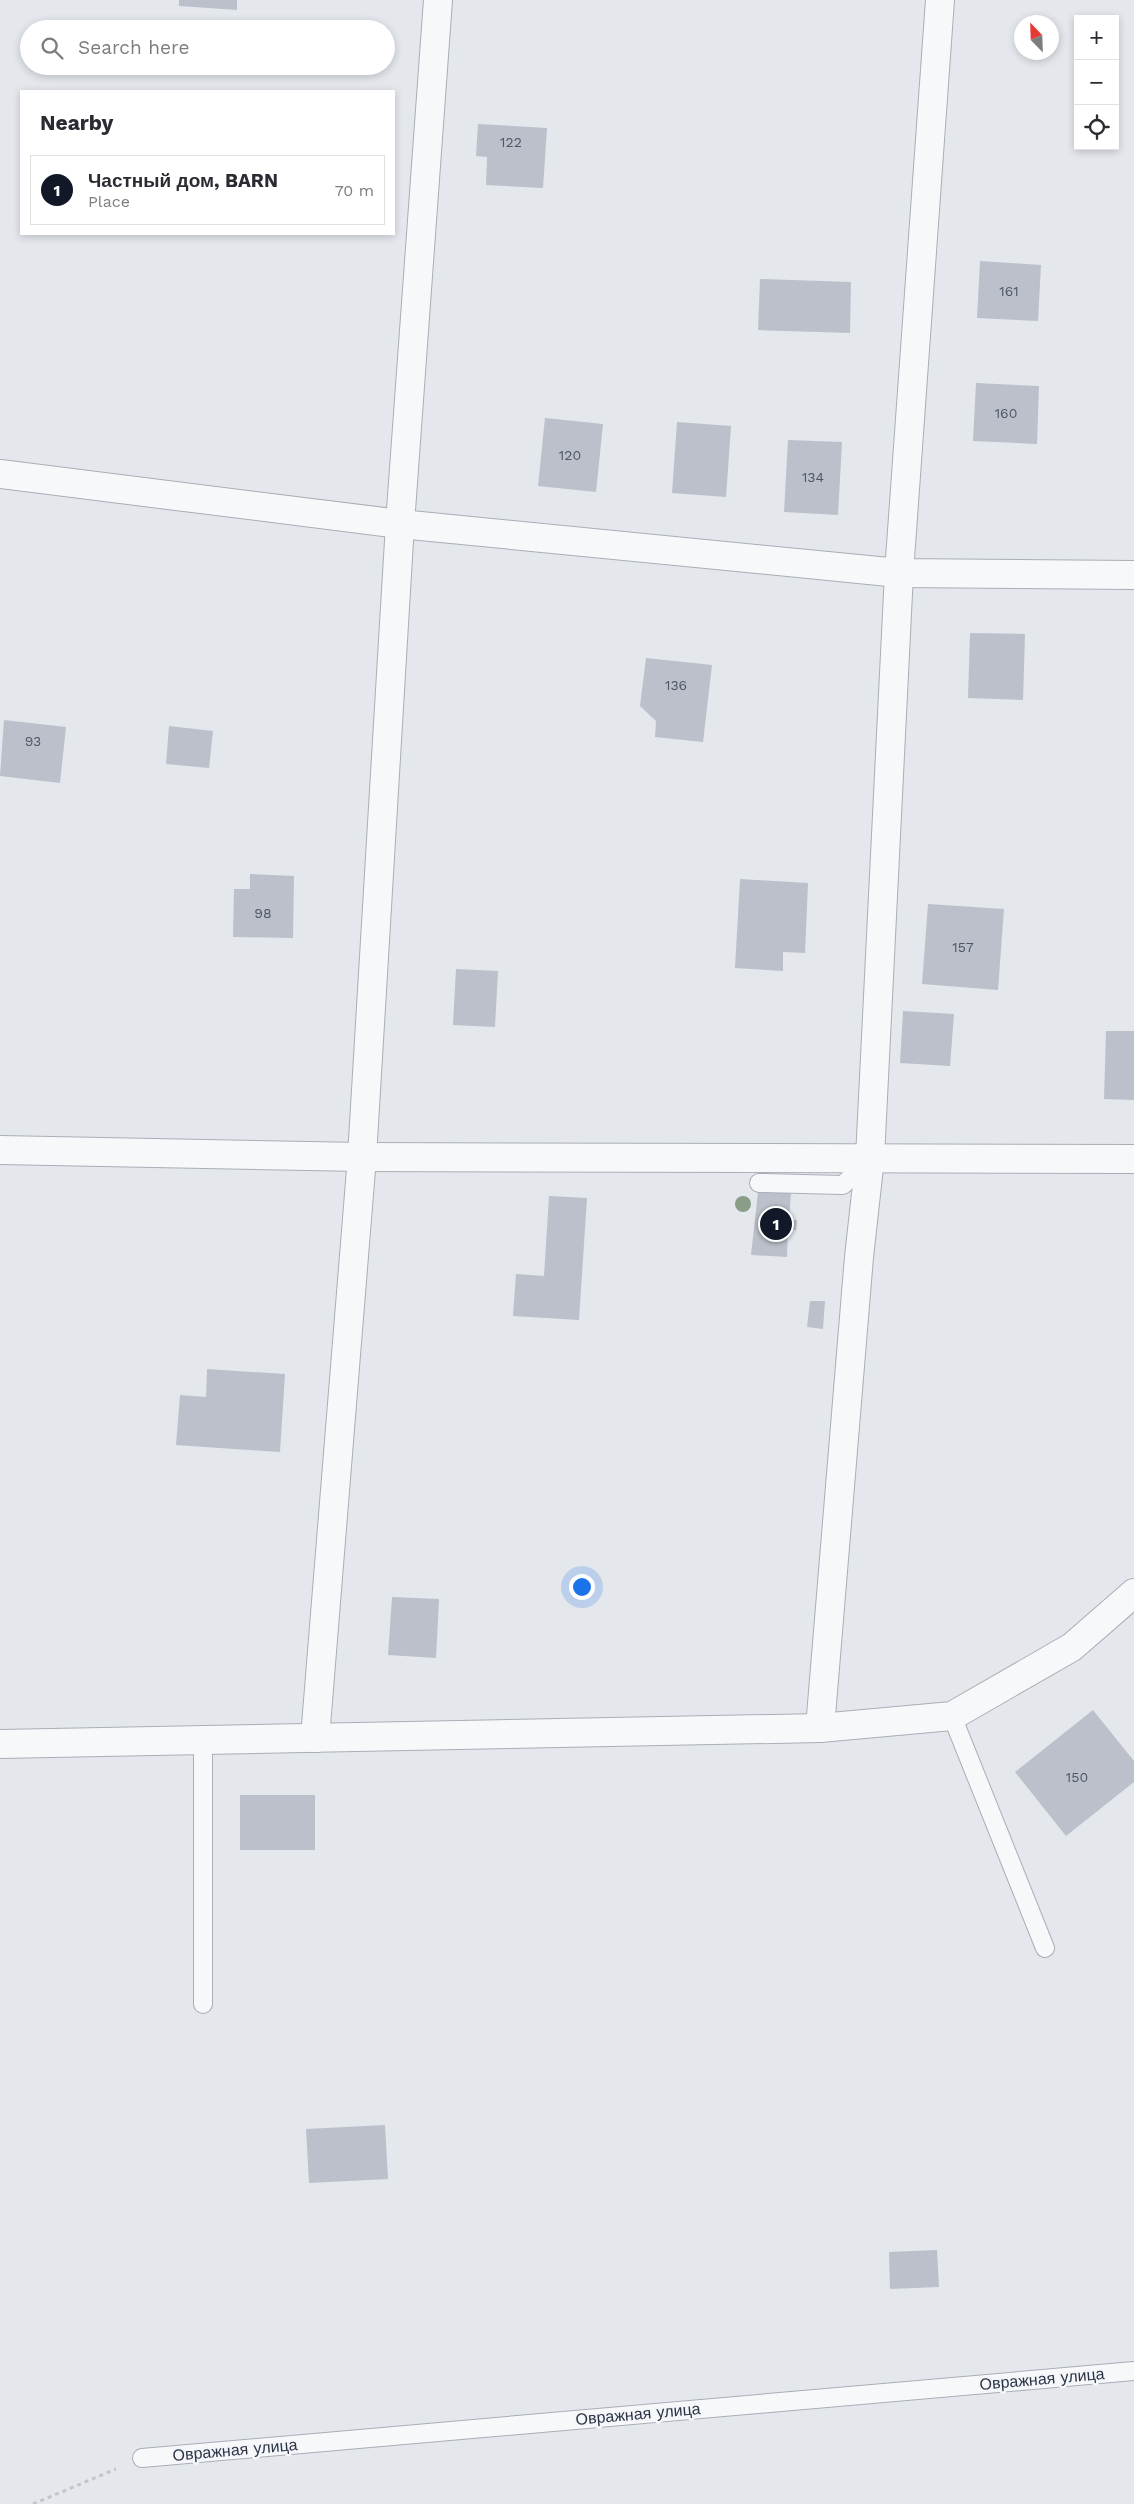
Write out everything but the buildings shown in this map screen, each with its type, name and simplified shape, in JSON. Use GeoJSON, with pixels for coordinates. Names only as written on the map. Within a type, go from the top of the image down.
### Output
{"type":"FeatureCollection","features":[{"type":"Feature","properties":{"kind":"street"},"geometry":{"type":"LineString","coordinates":[[315,1738],[362,1158],[400,524],[438,0]]}},
{"type":"Feature","properties":{"kind":"street"},"geometry":{"type":"LineString","coordinates":[[820,1728],[859,1257],[870,1158],[899,572],[940,0]]}},
{"type":"Feature","properties":{"kind":"street"},"geometry":{"type":"LineString","coordinates":[[0,474],[400,524],[899,572],[1134,575]]}},
{"type":"Feature","properties":{"kind":"street"},"geometry":{"type":"LineString","coordinates":[[0,1150],[362,1158],[1134,1159]]}},
{"type":"Feature","properties":{"kind":"street"},"geometry":{"type":"LineString","coordinates":[[0,1744],[820,1728],[952,1716],[1072,1647],[1134,1593]]}},
{"type":"Feature","properties":{"kind":"lane"},"geometry":{"type":"LineString","coordinates":[[759,1183],[843,1185],[870,1158]]}},
{"type":"Feature","properties":{"kind":"lane"},"geometry":{"type":"LineString","coordinates":[[952,1716],[1045,1948]]}},
{"type":"Feature","properties":{"kind":"lane"},"geometry":{"type":"LineString","coordinates":[[203,1740],[203,2004]]}},
{"type":"Feature","properties":{"kind":"lane","name":"Овражная улица"},"geometry":{"type":"LineString","coordinates":[[142,2458],[1134,2370]]}},
{"type":"Feature","properties":{"kind":"path"},"geometry":{"type":"LineString","coordinates":[[33,2504],[142,2458]]}},
{"type":"Feature","properties":{"kind":"place","name":"Частный дом, BARN"},"geometry":{"type":"Point","coordinates":[776,1224]}}]}
